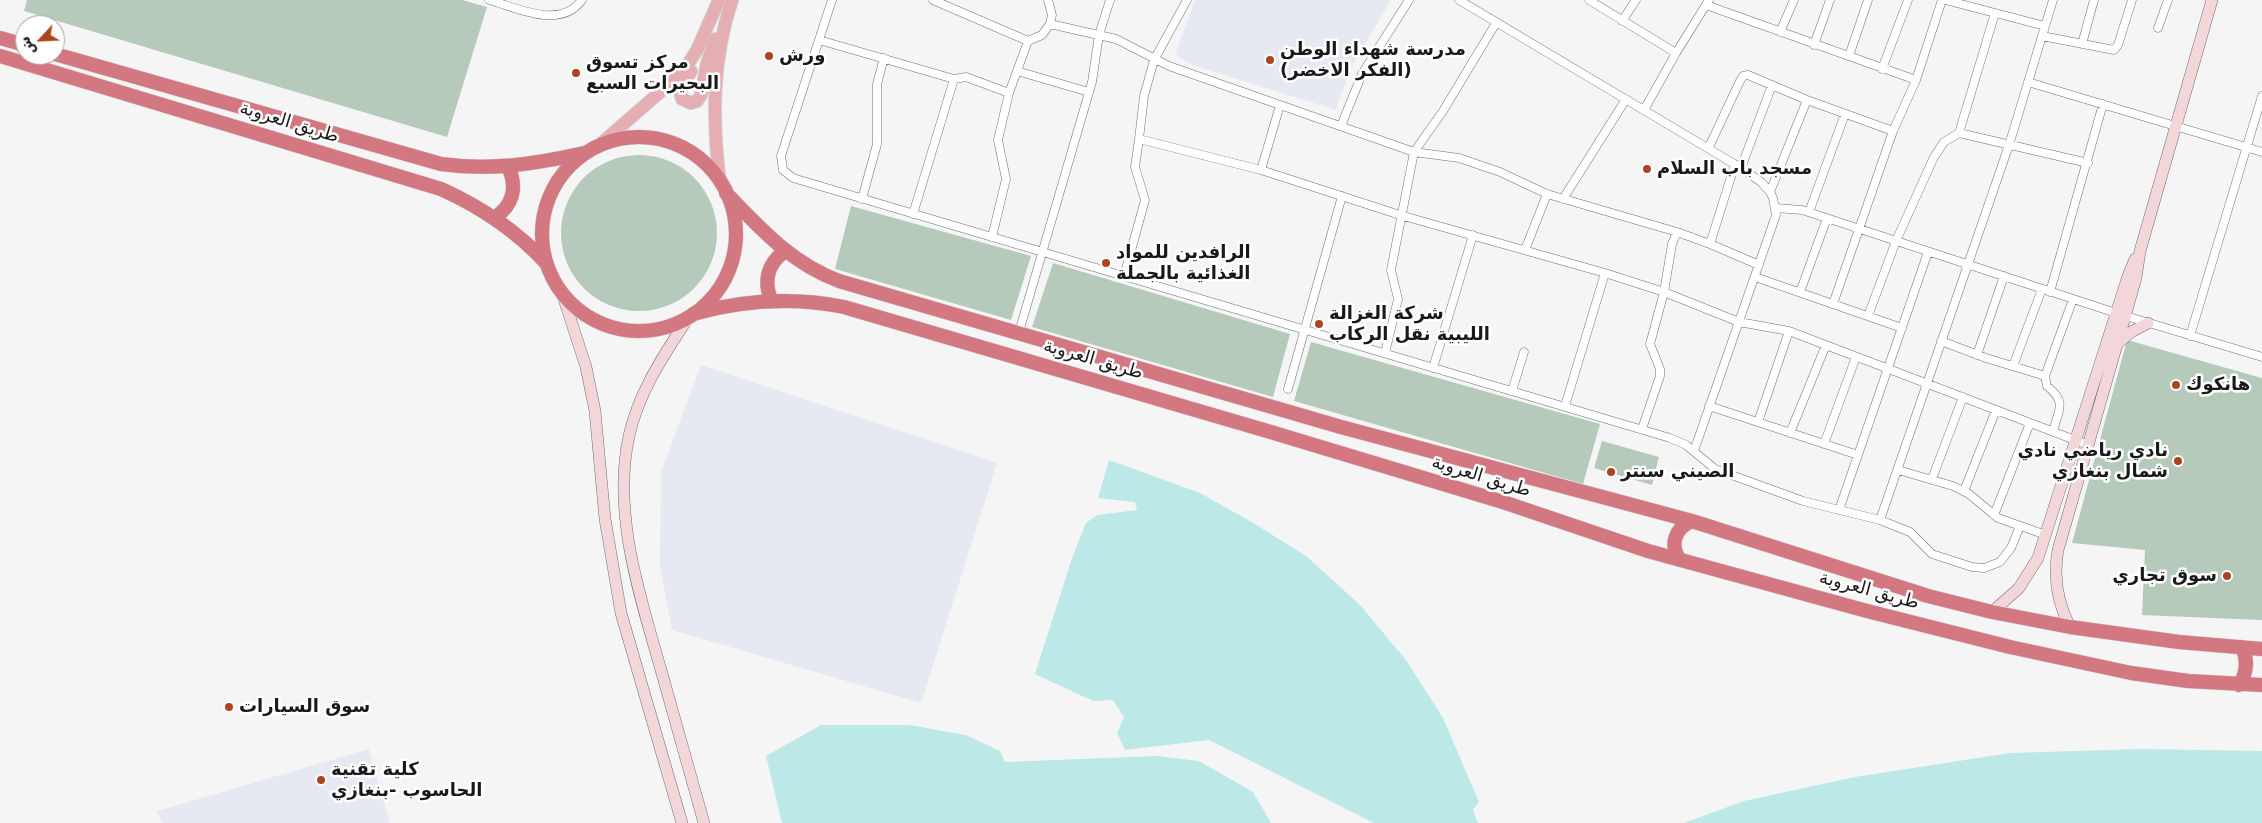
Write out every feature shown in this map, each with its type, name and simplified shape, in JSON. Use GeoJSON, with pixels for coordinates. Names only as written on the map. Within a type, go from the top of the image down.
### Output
{"type":"FeatureCollection","features":[{"type":"Feature","properties":{"kind":"highway"},"geometry":{"type":"LineString","coordinates":[[0,38],[15,42]]}},
{"type":"Feature","properties":{"kind":"highway","name":"طريق العروبة"},"geometry":{"type":"LineString","coordinates":[[0,56],[426,184],[461,199],[494,218],[522,239],[547,264]]}},
{"type":"Feature","properties":{"kind":"highway","name":"طريق العروبة"},"geometry":{"type":"LineString","coordinates":[[65,57],[424,160],[457,166],[508,168],[592,150],[631,138],[666,141],[697,157],[723,188],[784,252],[805,266],[838,281],[1019,332],[1340,427],[1692,521],[1891,586],[1992,612],[2070,627],[2171,641],[2262,649]]}},
{"type":"Feature","properties":{"kind":"highway"},"geometry":{"type":"LineString","coordinates":[[562,293],[547,264],[542,229],[546,207],[562,176],[592,150]]}},
{"type":"Feature","properties":{"kind":"highway"},"geometry":{"type":"LineString","coordinates":[[494,218],[507,206],[512,196],[513,184],[508,168]]}},
{"type":"Feature","properties":{"kind":"highway"},"geometry":{"type":"LineString","coordinates":[[691,316],[718,290],[732,260],[735,226],[723,188]]}},
{"type":"Feature","properties":{"kind":"highway"},"geometry":{"type":"LineString","coordinates":[[772,301],[767,277],[775,260],[784,252]]}},
{"type":"Feature","properties":{"kind":"highway","name":"طريق العروبة"},"geometry":{"type":"LineString","coordinates":[[562,293],[586,315],[615,328],[637,331],[658,329],[724,306],[772,301],[815,302],[851,309],[1284,436],[1510,505],[1680,560],[2010,647],[2131,673],[2262,686]]}},
{"type":"Feature","properties":{"kind":"highway"},"geometry":{"type":"LineString","coordinates":[[1680,560],[1675,551],[1674,540],[1678,530],[1692,521]]}},
{"type":"Feature","properties":{"kind":"highway"},"geometry":{"type":"LineString","coordinates":[[2239,685],[2245,675],[2246,664],[2242,647]]}},
{"type":"Feature","properties":{"kind":"main road"},"geometry":{"type":"LineString","coordinates":[[592,150],[676,80],[697,50],[719,0]]}},
{"type":"Feature","properties":{"kind":"main road"},"geometry":{"type":"LineString","coordinates":[[723,188],[715,138],[714,103],[719,50],[732,0]]}},
{"type":"Feature","properties":{"kind":"main road"},"geometry":{"type":"LineString","coordinates":[[1992,612],[2010,597],[2027,578],[2038,558],[2076,440],[2120,314],[2130,270],[2140,251],[2209,7],[2218,0]]}},
{"type":"Feature","properties":{"kind":"main road"},"geometry":{"type":"LineString","coordinates":[[697,50],[694,64],[680,92],[682,98],[691,103],[697,101],[701,96],[710,53],[727,16]]}},
{"type":"Feature","properties":{"kind":"main road"},"geometry":{"type":"LineString","coordinates":[[562,293],[582,353],[595,411],[606,526],[621,613],[682,823]]}},
{"type":"Feature","properties":{"kind":"main road"},"geometry":{"type":"LineString","coordinates":[[2070,627],[2058,600],[2055,581],[2056,560],[2117,344],[2120,314]]}},
{"type":"Feature","properties":{"kind":"main road"},"geometry":{"type":"LineString","coordinates":[[691,316],[654,371],[636,409],[626,450],[624,492],[630,543],[644,609],[704,823]]}},
{"type":"Feature","properties":{"kind":"main road"},"geometry":{"type":"LineString","coordinates":[[2117,344],[2131,332],[2148,323]]}},
{"type":"Feature","properties":{"kind":"street"},"geometry":{"type":"LineString","coordinates":[[489,0],[550,16],[568,13],[582,0]]}},
{"type":"Feature","properties":{"kind":"street"},"geometry":{"type":"LineString","coordinates":[[832,0],[781,156],[781,165],[785,174],[793,178],[1677,440],[1694,451],[1706,464],[1719,471],[1803,501],[1880,520],[1910,532],[1932,554],[1978,568],[1990,567],[2005,558],[2012,548],[2020,526]]}},
{"type":"Feature","properties":{"kind":"street"},"geometry":{"type":"LineString","coordinates":[[933,0],[1028,41],[1042,35],[1050,24],[1052,15],[1048,0]]}},
{"type":"Feature","properties":{"kind":"street"},"geometry":{"type":"LineString","coordinates":[[1019,332],[1044,253],[1089,92],[1099,35],[1110,0]]}},
{"type":"Feature","properties":{"kind":"street"},"geometry":{"type":"LineString","coordinates":[[1124,276],[1145,200],[1135,167],[1144,96],[1154,60],[1187,0]]}},
{"type":"Feature","properties":{"kind":"street"},"geometry":{"type":"LineString","coordinates":[[1341,126],[1362,74],[1409,0]]}},
{"type":"Feature","properties":{"kind":"street"},"geometry":{"type":"LineString","coordinates":[[1459,0],[1709,147],[1760,182],[1770,192],[1776,208],[1776,215],[1694,451]]}},
{"type":"Feature","properties":{"kind":"street"},"geometry":{"type":"LineString","coordinates":[[1589,0],[1676,53]]}},
{"type":"Feature","properties":{"kind":"street"},"geometry":{"type":"LineString","coordinates":[[1622,21],[1636,0]]}},
{"type":"Feature","properties":{"kind":"street"},"geometry":{"type":"LineString","coordinates":[[1780,32],[1794,0]]}},
{"type":"Feature","properties":{"kind":"street"},"geometry":{"type":"LineString","coordinates":[[1814,45],[1830,0]]}},
{"type":"Feature","properties":{"kind":"street"},"geometry":{"type":"LineString","coordinates":[[1849,56],[1868,0]]}},
{"type":"Feature","properties":{"kind":"street"},"geometry":{"type":"LineString","coordinates":[[1882,70],[1908,0]]}},
{"type":"Feature","properties":{"kind":"street"},"geometry":{"type":"LineString","coordinates":[[1833,304],[1893,131],[1916,80],[1942,0]]}},
{"type":"Feature","properties":{"kind":"street"},"geometry":{"type":"LineString","coordinates":[[1946,0],[2045,26]]}},
{"type":"Feature","properties":{"kind":"street"},"geometry":{"type":"LineString","coordinates":[[1880,520],[2009,144],[2053,0]]}},
{"type":"Feature","properties":{"kind":"street"},"geometry":{"type":"LineString","coordinates":[[2082,44],[2094,0]]}},
{"type":"Feature","properties":{"kind":"street"},"geometry":{"type":"LineString","coordinates":[[2042,36],[2114,50],[2118,45],[2132,0]]}},
{"type":"Feature","properties":{"kind":"street"},"geometry":{"type":"LineString","coordinates":[[2158,28],[2168,0]]}},
{"type":"Feature","properties":{"kind":"street"},"geometry":{"type":"LineString","coordinates":[[1644,110],[1676,53],[1708,3],[1814,45],[1849,56],[1882,70],[1916,80]]}},
{"type":"Feature","properties":{"kind":"street"},"geometry":{"type":"LineString","coordinates":[[1959,132],[1995,13]]}},
{"type":"Feature","properties":{"kind":"street"},"geometry":{"type":"LineString","coordinates":[[1385,353],[1398,299],[1391,270],[1400,215],[1414,152],[1443,110],[1496,22]]}},
{"type":"Feature","properties":{"kind":"street"},"geometry":{"type":"LineString","coordinates":[[1050,24],[1116,39],[1154,60],[1280,105],[1414,152],[1459,158],[1500,172],[1547,194],[1677,232],[1759,265]]}},
{"type":"Feature","properties":{"kind":"street"},"geometry":{"type":"LineString","coordinates":[[819,40],[954,79],[962,76],[1009,93]]}},
{"type":"Feature","properties":{"kind":"street"},"geometry":{"type":"LineString","coordinates":[[992,237],[1006,179],[998,147],[1009,93],[1028,41]]}},
{"type":"Feature","properties":{"kind":"street"},"geometry":{"type":"LineString","coordinates":[[862,199],[877,144],[877,84],[884,58]]}},
{"type":"Feature","properties":{"kind":"street"},"geometry":{"type":"LineString","coordinates":[[1017,72],[1089,92]]}},
{"type":"Feature","properties":{"kind":"street"},"geometry":{"type":"LineString","coordinates":[[1709,147],[1743,76],[1748,75],[1807,100],[1893,131]]}},
{"type":"Feature","properties":{"kind":"street"},"geometry":{"type":"LineString","coordinates":[[913,214],[954,79]]}},
{"type":"Feature","properties":{"kind":"street"},"geometry":{"type":"LineString","coordinates":[[2028,82],[2262,152]]}},
{"type":"Feature","properties":{"kind":"street"},"geometry":{"type":"LineString","coordinates":[[1710,244],[1738,166],[1772,85]]}},
{"type":"Feature","properties":{"kind":"street"},"geometry":{"type":"LineString","coordinates":[[2190,336],[2262,96]]}},
{"type":"Feature","properties":{"kind":"street"},"geometry":{"type":"LineString","coordinates":[[1563,199],[1626,99]]}},
{"type":"Feature","properties":{"kind":"street"},"geometry":{"type":"LineString","coordinates":[[1770,192],[1807,100]]}},
{"type":"Feature","properties":{"kind":"street"},"geometry":{"type":"LineString","coordinates":[[2012,366],[2046,290],[2088,163],[2103,104]]}},
{"type":"Feature","properties":{"kind":"street"},"geometry":{"type":"LineString","coordinates":[[1261,170],[1280,105]]}},
{"type":"Feature","properties":{"kind":"street"},"geometry":{"type":"LineString","coordinates":[[1809,212],[1845,114]]}},
{"type":"Feature","properties":{"kind":"street"},"geometry":{"type":"LineString","coordinates":[[1868,316],[1896,241],[1938,149],[1951,136],[1959,132],[2088,163]]}},
{"type":"Feature","properties":{"kind":"street"},"geometry":{"type":"LineString","coordinates":[[1140,139],[1261,170],[1400,215],[1605,273],[1664,292],[1739,322],[1790,332],[2088,445]]}},
{"type":"Feature","properties":{"kind":"street"},"geometry":{"type":"LineString","coordinates":[[1525,250],[1547,194]]}},
{"type":"Feature","properties":{"kind":"street"},"geometry":{"type":"LineString","coordinates":[[1288,389],[1342,196]]}},
{"type":"Feature","properties":{"kind":"street"},"geometry":{"type":"LineString","coordinates":[[1776,208],[1796,208],[2148,323],[2261,355]]}},
{"type":"Feature","properties":{"kind":"street"},"geometry":{"type":"LineString","coordinates":[[1800,292],[1827,218]]}},
{"type":"Feature","properties":{"kind":"street"},"geometry":{"type":"LineString","coordinates":[[1642,429],[1660,376],[1660,368],[1650,344],[1664,292],[1672,244],[1677,232]]}},
{"type":"Feature","properties":{"kind":"street"},"geometry":{"type":"LineString","coordinates":[[1433,368],[1473,235]]}},
{"type":"Feature","properties":{"kind":"street"},"geometry":{"type":"LineString","coordinates":[[1839,510],[1928,252]]}},
{"type":"Feature","properties":{"kind":"street"},"geometry":{"type":"LineString","coordinates":[[1565,406],[1605,273]]}},
{"type":"Feature","properties":{"kind":"street"},"geometry":{"type":"LineString","coordinates":[[1977,355],[2004,276]]}},
{"type":"Feature","properties":{"kind":"street"},"geometry":{"type":"LineString","coordinates":[[1755,277],[1902,328]]}},
{"type":"Feature","properties":{"kind":"street"},"geometry":{"type":"LineString","coordinates":[[2053,431],[2060,402],[2058,395],[2047,386],[2045,376],[2073,299]]}},
{"type":"Feature","properties":{"kind":"street"},"geometry":{"type":"LineString","coordinates":[[1758,422],[1790,332]]}},
{"type":"Feature","properties":{"kind":"street"},"geometry":{"type":"LineString","coordinates":[[1941,341],[1977,355],[2045,376]]}},
{"type":"Feature","properties":{"kind":"street"},"geometry":{"type":"LineString","coordinates":[[1790,433],[1826,345]]}},
{"type":"Feature","properties":{"kind":"street"},"geometry":{"type":"LineString","coordinates":[[1512,391],[1524,352]]}},
{"type":"Feature","properties":{"kind":"street"},"geometry":{"type":"LineString","coordinates":[[1824,444],[1856,357]]}},
{"type":"Feature","properties":{"kind":"street"},"geometry":{"type":"LineString","coordinates":[[1932,479],[1963,397]]}},
{"type":"Feature","properties":{"kind":"street"},"geometry":{"type":"LineString","coordinates":[[1709,406],[1858,456]]}},
{"type":"Feature","properties":{"kind":"street"},"geometry":{"type":"LineString","coordinates":[[1964,491],[1996,410]]}},
{"type":"Feature","properties":{"kind":"street"},"geometry":{"type":"LineString","coordinates":[[1994,515],[2030,423]]}},
{"type":"Feature","properties":{"kind":"street"},"geometry":{"type":"LineString","coordinates":[[1898,470],[1932,479],[1964,491],[1994,515],[2046,535]]}},
{"type":"Feature","properties":{"kind":"shaded area","name":"مدرسة شهداء الوطن (الفكر الاخضر)"},"geometry":{"type":"Polygon","coordinates":[[[1195,0],[1391,0],[1350,69],[1336,110],[1192,65],[1175,55],[1195,0]]]}},
{"type":"Feature","properties":{"kind":"shaded area"},"geometry":{"type":"Polygon","coordinates":[[[701,365],[997,463],[921,703],[672,630],[660,566],[661,472],[701,365]]]}},
{"type":"Feature","properties":{"kind":"shaded area","name":"كلية تقنية الحاسوب -بنغازي"},"geometry":{"type":"Polygon","coordinates":[[[369,749],[390,823],[162,823],[157,811],[369,749]]]}},
{"type":"Feature","properties":{"kind":"green space"},"geometry":{"type":"Polygon","coordinates":[[[27,0],[462,0],[487,7],[447,137],[65,23],[65,15],[37,15],[24,11],[27,0]]]}},
{"type":"Feature","properties":{"kind":"green space"},"geometry":{"type":"Polygon","coordinates":[[[639,155],[669,161],[682,168],[694,178],[704,190],[711,203],[717,233],[711,263],[704,276],[694,288],[682,298],[669,305],[639,311],[609,305],[596,298],[584,288],[574,276],[567,263],[561,233],[567,203],[574,190],[584,178],[596,168],[609,161],[639,155]]]}},
{"type":"Feature","properties":{"kind":"green space"},"geometry":{"type":"Polygon","coordinates":[[[851,206],[1031,256],[1011,320],[835,269],[851,206]]]}},
{"type":"Feature","properties":{"kind":"green space"},"geometry":{"type":"Polygon","coordinates":[[[1053,263],[1290,334],[1273,397],[1032,327],[1053,263]]]}},
{"type":"Feature","properties":{"kind":"green space","name":"نادي رياضي نادي شمال بنغازي"},"geometry":{"type":"Polygon","coordinates":[[[2127,340],[2262,378],[2262,620],[2142,615],[2145,550],[2072,543],[2127,340]]]}},
{"type":"Feature","properties":{"kind":"green space"},"geometry":{"type":"Polygon","coordinates":[[[1311,342],[1600,424],[1583,484],[1294,401],[1311,342]]]}},
{"type":"Feature","properties":{"kind":"green space"},"geometry":{"type":"Polygon","coordinates":[[[1602,441],[1659,457],[1652,485],[1594,468],[1602,441]]]}},
{"type":"Feature","properties":{"kind":"water"},"geometry":{"type":"Polygon","coordinates":[[[1109,460],[1200,493],[1250,521],[1306,556],[1360,605],[1406,660],[1443,718],[1479,802],[1473,810],[1478,823],[1374,823],[1209,740],[1125,750],[1117,733],[1124,717],[1113,700],[1093,701],[1035,674],[1072,558],[1086,523],[1097,515],[1137,510],[1135,502],[1098,498],[1109,460]]]}},
{"type":"Feature","properties":{"kind":"water"},"geometry":{"type":"Polygon","coordinates":[[[821,725],[909,725],[966,735],[1000,751],[1005,762],[1157,756],[1199,761],[1253,792],[1271,823],[782,823],[766,756],[821,725]]]}},
{"type":"Feature","properties":{"kind":"water"},"geometry":{"type":"Polygon","coordinates":[[[2142,749],[2262,751],[2262,823],[1684,823],[1744,801],[1855,777],[2010,753],[2142,749]]]}},
{"type":"Feature","properties":{"kind":"place","name":"ورش"},"geometry":{"type":"Point","coordinates":[769,56]}},
{"type":"Feature","properties":{"kind":"place","name":"مدرسة شهداء الوطن (الفكر الاخضر)"},"geometry":{"type":"Point","coordinates":[1270,60]}},
{"type":"Feature","properties":{"kind":"place","name":"مركز تسوق البحيرات السبع"},"geometry":{"type":"Point","coordinates":[576,73]}},
{"type":"Feature","properties":{"kind":"place","name":"مسجد باب السلام"},"geometry":{"type":"Point","coordinates":[1647,169]}},
{"type":"Feature","properties":{"kind":"place","name":"الرافدين للمواد الغذائية بالجملة"},"geometry":{"type":"Point","coordinates":[1106,263]}},
{"type":"Feature","properties":{"kind":"place","name":"شركة الغزالة الليبية نقل الركاب"},"geometry":{"type":"Point","coordinates":[1319,324]}},
{"type":"Feature","properties":{"kind":"place","name":"هانكوك"},"geometry":{"type":"Point","coordinates":[2176,385]}},
{"type":"Feature","properties":{"kind":"place","name":"نادي رياضي نادي شمال بنغازي"},"geometry":{"type":"Point","coordinates":[2178,461]}},
{"type":"Feature","properties":{"kind":"place","name":"الصيني سنتر"},"geometry":{"type":"Point","coordinates":[1611,472]}},
{"type":"Feature","properties":{"kind":"place","name":"سوق تجاري"},"geometry":{"type":"Point","coordinates":[2227,576]}},
{"type":"Feature","properties":{"kind":"place","name":"سوق السيارات"},"geometry":{"type":"Point","coordinates":[229,707]}},
{"type":"Feature","properties":{"kind":"place","name":"كلية تقنية الحاسوب -بنغازي"},"geometry":{"type":"Point","coordinates":[321,780]}}]}
